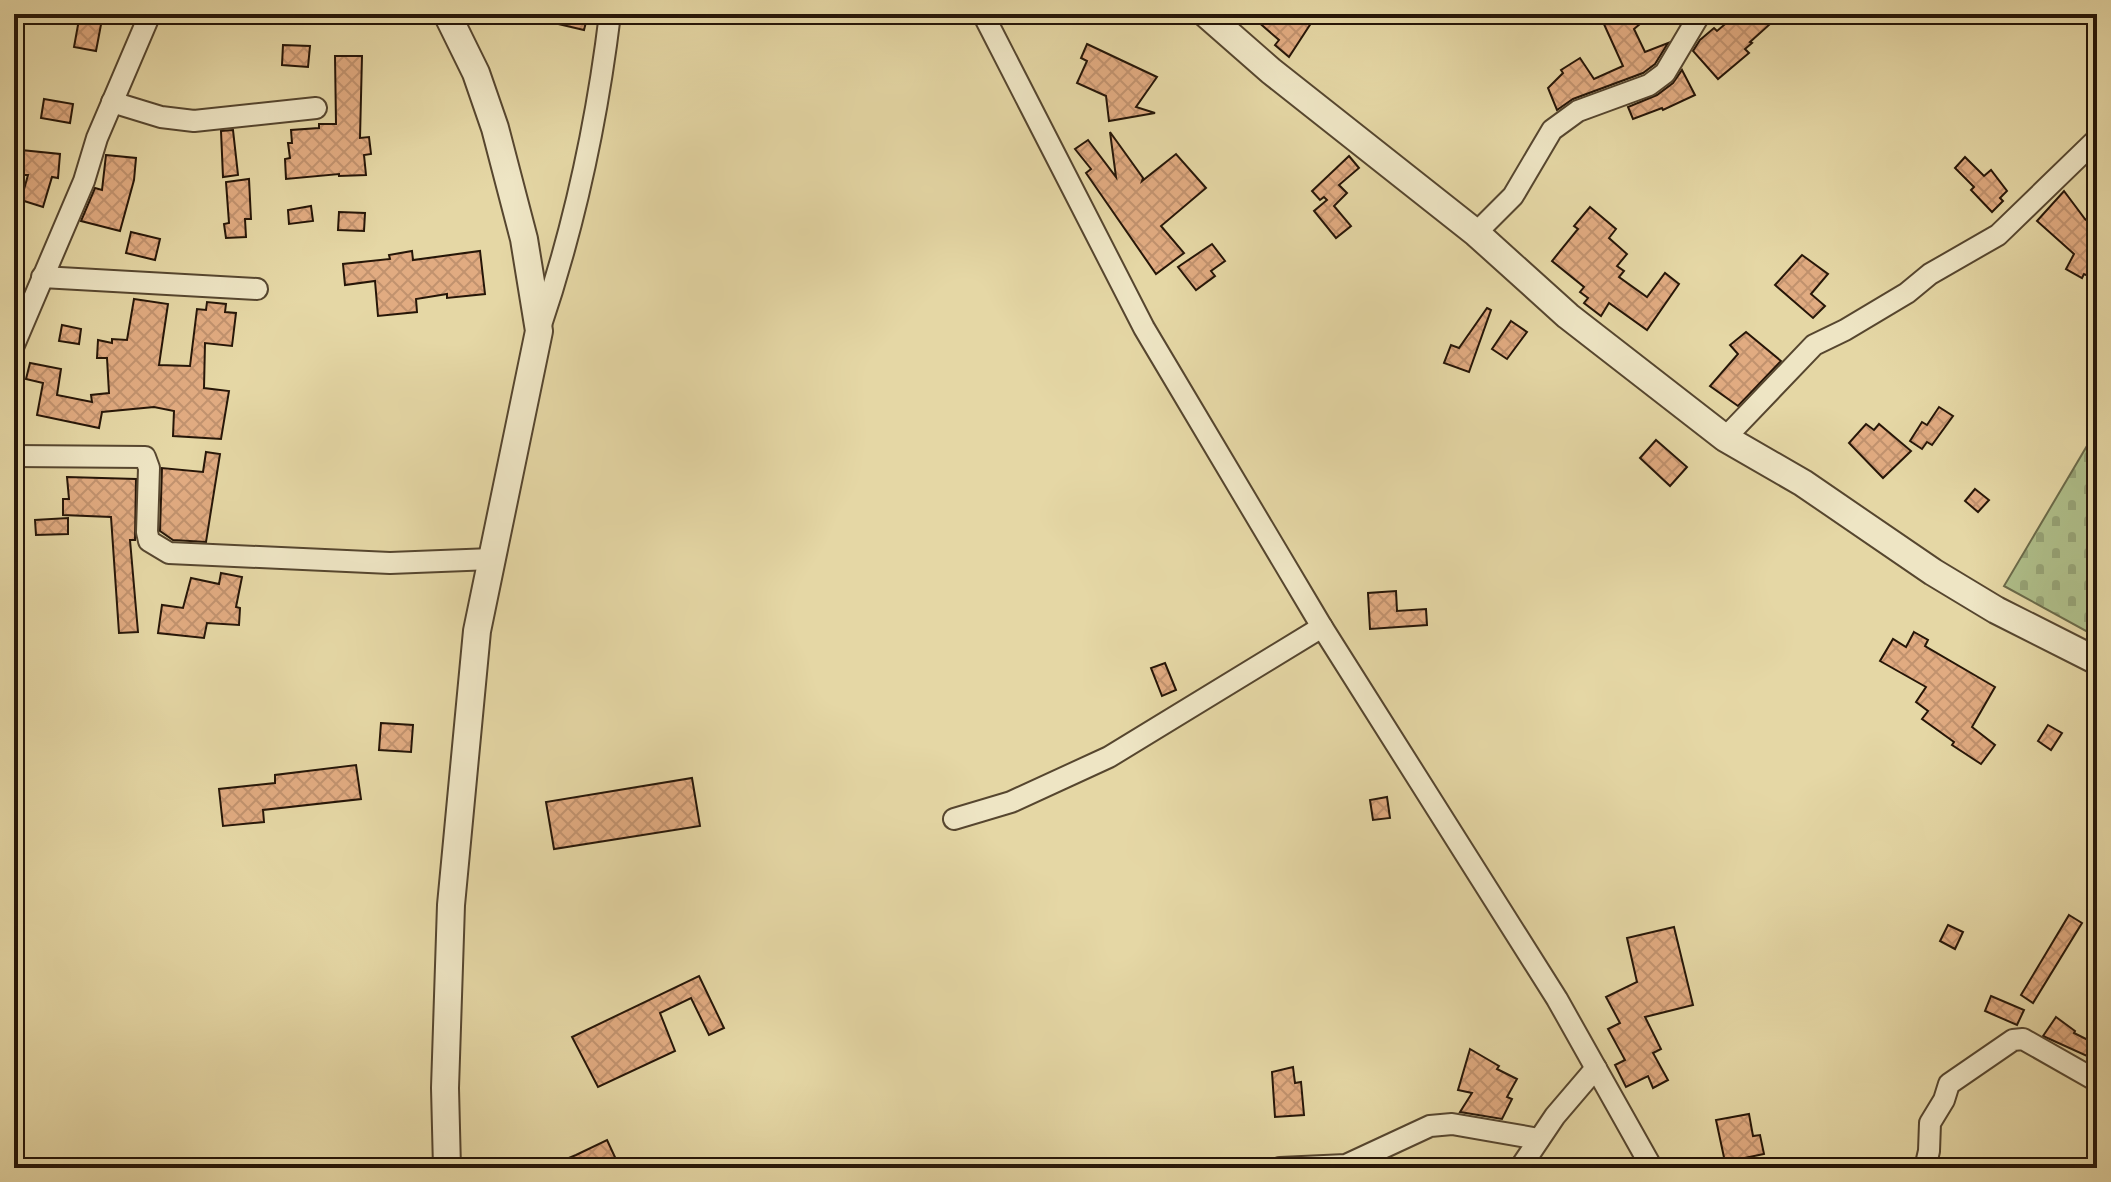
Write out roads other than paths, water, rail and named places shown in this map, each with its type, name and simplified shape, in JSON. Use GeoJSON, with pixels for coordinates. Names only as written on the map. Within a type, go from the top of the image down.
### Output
{"type":"FeatureCollection","features":[{"type":"Feature","properties":{"kind":"street"},"geometry":{"type":"LineString","coordinates":[[14,345],[84,181],[97,138],[150,14]]}},
{"type":"Feature","properties":{"kind":"street"},"geometry":{"type":"LineString","coordinates":[[447,14],[476,73],[495,128],[524,239],[539,331]]}},
{"type":"Feature","properties":{"kind":"street"},"geometry":{"type":"LineString","coordinates":[[447,1168],[445,1088],[451,905],[477,631],[539,331],[559,273],[582,182],[603,76],[610,14]]}},
{"type":"Feature","properties":{"kind":"street"},"geometry":{"type":"LineString","coordinates":[[983,14],[1144,328],[1322,627],[1425,793],[1509,919],[1652,1168]]}},
{"type":"Feature","properties":{"kind":"street"},"geometry":{"type":"LineString","coordinates":[[1206,14],[1271,71],[1476,233],[1568,316],[1725,438],[1803,483],[1945,580],[1996,610],[2097,661]]}},
{"type":"Feature","properties":{"kind":"street"},"geometry":{"type":"LineString","coordinates":[[1476,233],[1513,196],[1552,130],[1578,111],[1640,89],[1665,73],[1700,14]]}},
{"type":"Feature","properties":{"kind":"street"},"geometry":{"type":"LineString","coordinates":[[112,102],[161,117],[194,121],[316,108]]}},
{"type":"Feature","properties":{"kind":"street"},"geometry":{"type":"LineString","coordinates":[[1725,438],[1814,345],[1907,293],[1930,274],[1998,235],[2097,139]]}},
{"type":"Feature","properties":{"kind":"street"},"geometry":{"type":"LineString","coordinates":[[42,277],[257,289]]}},
{"type":"Feature","properties":{"kind":"street"},"geometry":{"type":"LineString","coordinates":[[14,456],[145,457],[149,468],[149,541],[169,553],[390,563],[492,559]]}},
{"type":"Feature","properties":{"kind":"street"},"geometry":{"type":"LineString","coordinates":[[954,819],[1011,802],[1109,757],[1322,627]]}},
{"type":"Feature","properties":{"kind":"street"},"geometry":{"type":"LineString","coordinates":[[1925,1168],[1930,1123],[1944,1100],[1949,1084],[2013,1040],[2023,1039],[2097,1081]]}},
{"type":"Feature","properties":{"kind":"street"},"geometry":{"type":"LineString","coordinates":[[1520,1168],[1539,1139],[1596,1068]]}},
{"type":"Feature","properties":{"kind":"street"},"geometry":{"type":"LineString","coordinates":[[1280,1168],[1346,1165],[1430,1126],[1452,1124],[1539,1139]]}}]}
